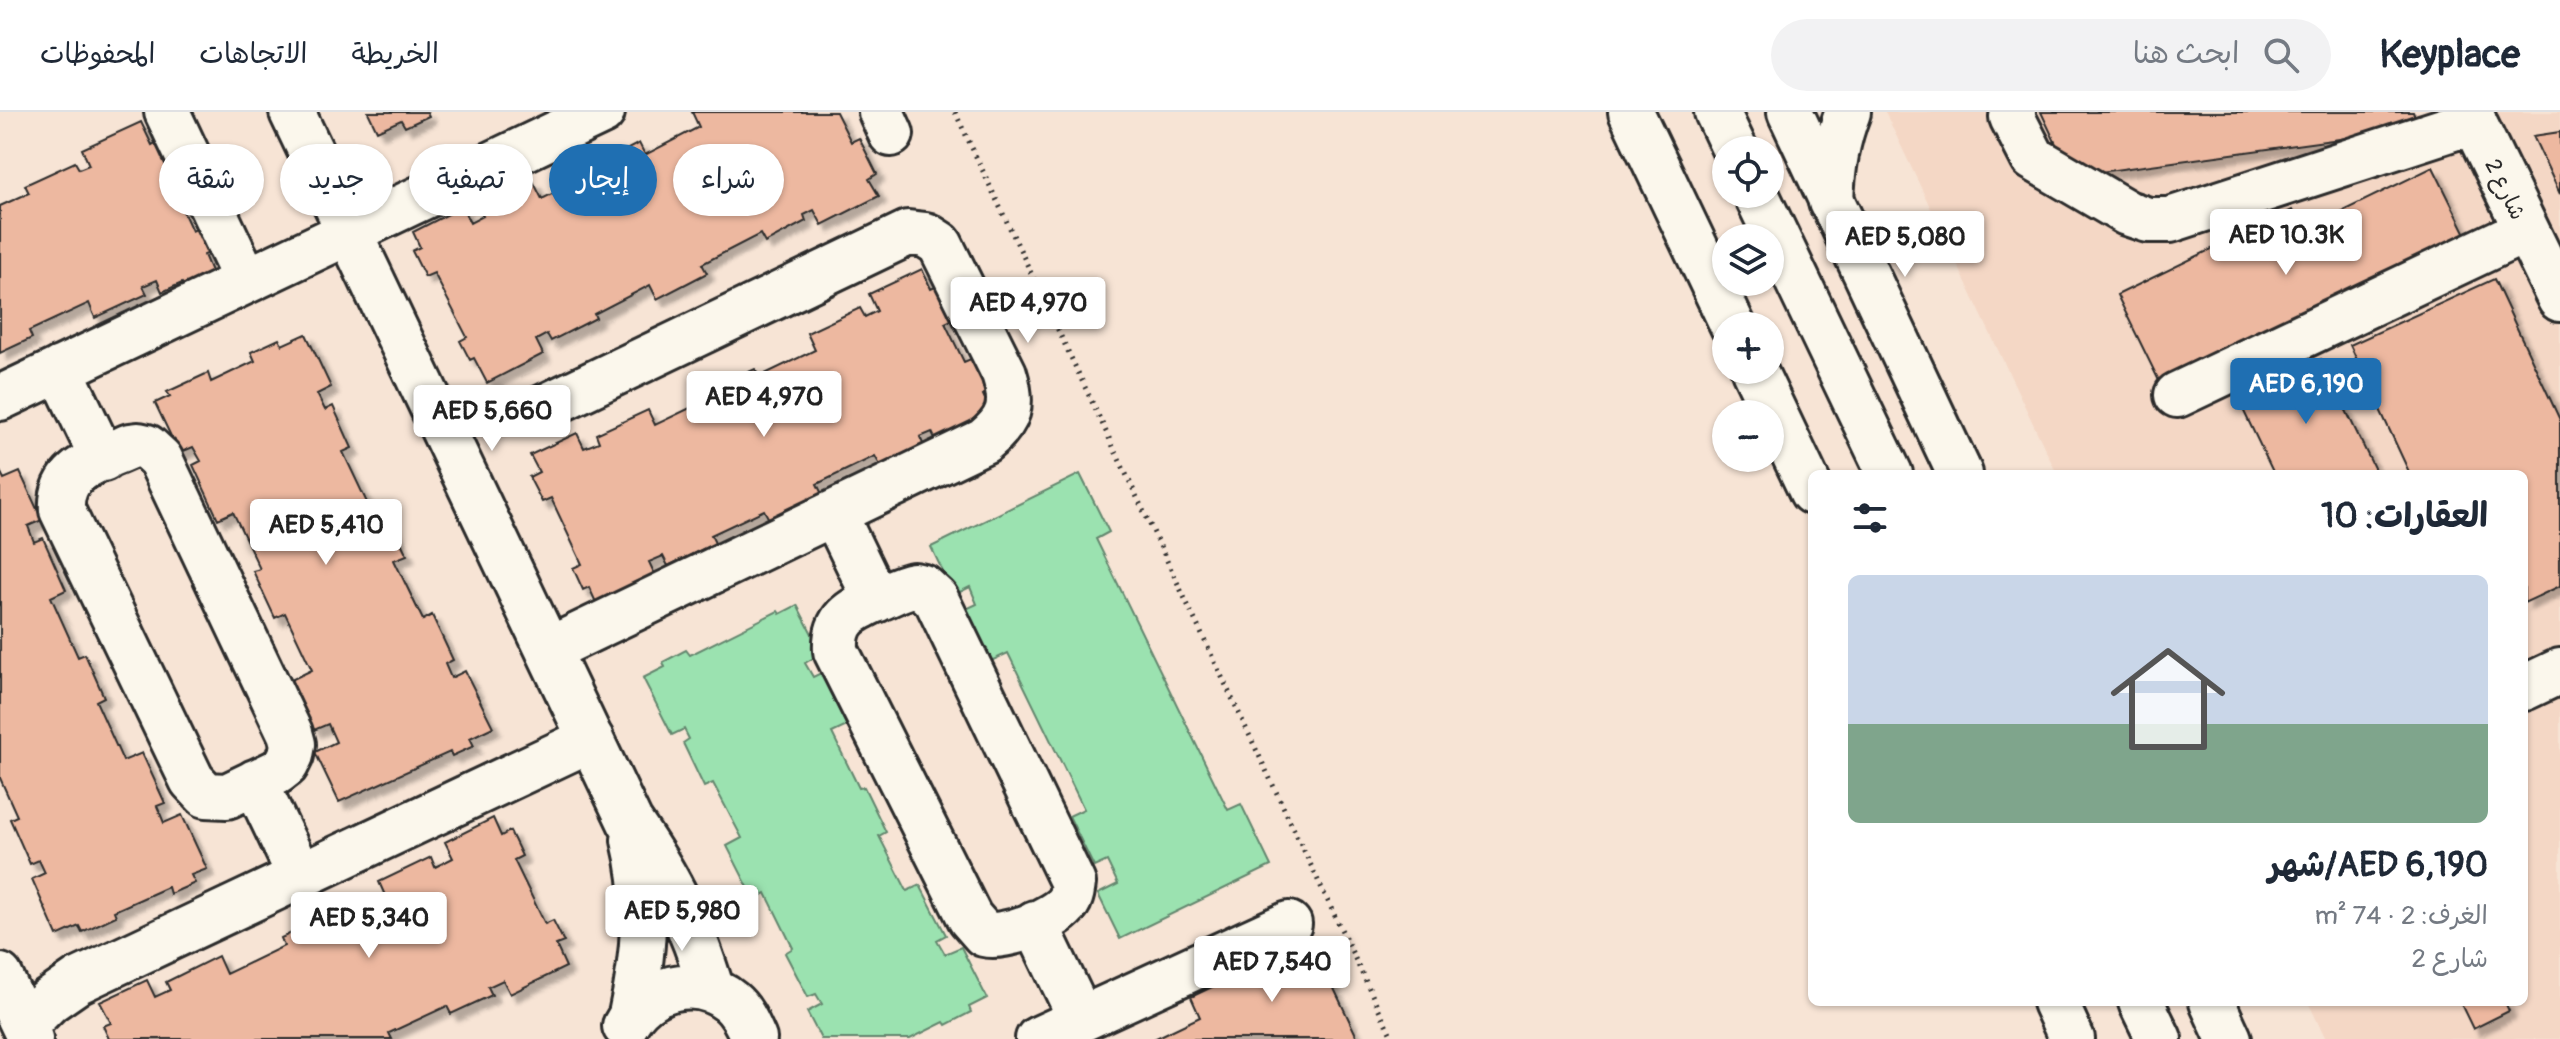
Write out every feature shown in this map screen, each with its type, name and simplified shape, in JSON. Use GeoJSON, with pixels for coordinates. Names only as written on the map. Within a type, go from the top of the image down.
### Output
{"type":"FeatureCollection","features":[{"type":"Feature","properties":{"kind":"main road"},"geometry":{"type":"LineString","coordinates":[[167,112],[246,280]]}},
{"type":"Feature","properties":{"kind":"main road"},"geometry":{"type":"LineString","coordinates":[[292,112],[630,822],[680,902],[712,991]]}},
{"type":"Feature","properties":{"kind":"main road"},"geometry":{"type":"LineString","coordinates":[[0,398],[348,230],[602,112]]}},
{"type":"Feature","properties":{"kind":"main road"},"geometry":{"type":"LineString","coordinates":[[1631,112],[1726,312]]}},
{"type":"Feature","properties":{"kind":"main road"},"geometry":{"type":"LineString","coordinates":[[1717,112],[1728,136]]}},
{"type":"Feature","properties":{"kind":"main road"},"geometry":{"type":"LineString","coordinates":[[1790,112],[1958,470]]}},
{"type":"Feature","properties":{"kind":"main road"},"geometry":{"type":"LineString","coordinates":[[1831,202],[1833,166],[1840,130],[1848,112]]}},
{"type":"Feature","properties":{"kind":"main road"},"geometry":{"type":"LineString","coordinates":[[2013,112],[2012,117],[2033,158],[2127,213],[2148,220],[2170,220],[2472,115]]}},
{"type":"Feature","properties":{"kind":"main road","name":"شارع 2"},"geometry":{"type":"LineString","coordinates":[[2472,115],[2560,299]]}},
{"type":"Feature","properties":{"kind":"main road"},"geometry":{"type":"LineString","coordinates":[[1763,208],[1888,470]]}},
{"type":"Feature","properties":{"kind":"main road"},"geometry":{"type":"LineString","coordinates":[[2177,395],[2526,230]]}},
{"type":"Feature","properties":{"kind":"main road"},"geometry":{"type":"LineString","coordinates":[[536,411],[908,233],[926,235],[940,244],[1010,391],[1008,411],[999,429],[984,441],[548,650]]}},
{"type":"Feature","properties":{"kind":"main road"},"geometry":{"type":"LineString","coordinates":[[60,369],[103,459]]}},
{"type":"Feature","properties":{"kind":"main road"},"geometry":{"type":"LineString","coordinates":[[1761,384],[1808,484]]}},
{"type":"Feature","properties":{"kind":"main road"},"geometry":{"type":"LineString","coordinates":[[138,445],[155,452],[290,733],[293,744],[286,765],[227,796],[206,795],[198,788],[62,510],[61,498],[70,476],[103,459],[138,445]]}},
{"type":"Feature","properties":{"kind":"main road"},"geometry":{"type":"LineString","coordinates":[[834,513],[876,600]]}},
{"type":"Feature","properties":{"kind":"main road"},"geometry":{"type":"LineString","coordinates":[[914,585],[923,587],[936,599],[1073,883],[1067,905],[1035,923],[995,936],[984,934],[975,927],[836,651],[835,638],[845,617],[914,585]]}},
{"type":"Feature","properties":{"kind":"main road"},"geometry":{"type":"LineString","coordinates":[[2528,686],[2560,671]]}},
{"type":"Feature","properties":{"kind":"main road"},"geometry":{"type":"LineString","coordinates":[[27,1033],[49,1001],[78,981],[591,739]]}},
{"type":"Feature","properties":{"kind":"main road"},"geometry":{"type":"LineString","coordinates":[[255,782],[300,876]]}},
{"type":"Feature","properties":{"kind":"main road"},"geometry":{"type":"LineString","coordinates":[[622,1032],[641,967],[645,918],[641,870],[630,822]]}},
{"type":"Feature","properties":{"kind":"main road"},"geometry":{"type":"LineString","coordinates":[[1035,923],[1081,1019]]}},
{"type":"Feature","properties":{"kind":"main road"},"geometry":{"type":"LineString","coordinates":[[1038,1039],[1289,924]]}},
{"type":"Feature","properties":{"kind":"main road"},"geometry":{"type":"LineString","coordinates":[[0,976],[27,1033]]}},
{"type":"Feature","properties":{"kind":"main road"},"geometry":{"type":"LineString","coordinates":[[622,1032],[647,999],[667,989],[690,986],[712,991],[731,1002],[746,1020],[754,1039]]}},
{"type":"Feature","properties":{"kind":"main road"},"geometry":{"type":"LineString","coordinates":[[2057,1006],[2072,1039]]}},
{"type":"Feature","properties":{"kind":"main road"},"geometry":{"type":"LineString","coordinates":[[2143,1006],[2159,1039]]}},
{"type":"Feature","properties":{"kind":"main road"},"geometry":{"type":"LineString","coordinates":[[2214,1006],[2229,1039]]}},
{"type":"Feature","properties":{"kind":"path"},"geometry":{"type":"LineString","coordinates":[[955,112],[1393,1039]]}},
{"type":"Feature","properties":{"kind":"shaded area"},"geometry":{"type":"Polygon","coordinates":[[[1885,112],[2560,112],[2560,1039],[2326,1039],[2310,1006],[2528,1006],[2528,470],[2055,470],[1885,112]]]}},
{"type":"Feature","properties":{"kind":"green space"},"geometry":{"type":"Polygon","coordinates":[[[1080,474],[1109,532],[1096,539],[1228,810],[1241,804],[1271,866],[1120,939],[1098,894],[1118,884],[1107,861],[1094,867],[1069,816],[1084,809],[1008,653],[991,661],[966,609],[977,604],[970,587],[954,595],[931,547],[1080,474]]]}},
{"type":"Feature","properties":{"kind":"green space"},"geometry":{"type":"Polygon","coordinates":[[[797,605],[822,653],[805,663],[813,677],[821,673],[847,726],[832,733],[859,788],[864,787],[886,832],[879,836],[907,891],[920,885],[946,935],[937,940],[945,954],[961,947],[987,998],[969,1007],[971,1012],[910,1039],[821,1039],[807,1012],[822,1004],[816,994],[808,997],[785,953],[793,948],[766,893],[754,899],[727,846],[742,838],[713,783],[704,787],[683,743],[689,739],[684,729],[672,735],[643,678],[665,667],[663,662],[686,650],[690,655],[778,611],[780,614],[797,605]]]}},
{"type":"Feature","properties":{"kind":"building"},"geometry":{"type":"Polygon","coordinates":[[[368,112],[427,112],[429,116],[405,127],[401,120],[377,131],[368,112]]]}},
{"type":"Feature","properties":{"kind":"building"},"geometry":{"type":"Polygon","coordinates":[[[692,112],[836,112],[851,142],[859,138],[877,174],[869,179],[879,196],[822,225],[814,210],[804,215],[806,221],[765,243],[760,234],[702,264],[707,273],[657,299],[650,285],[551,341],[547,334],[536,340],[543,354],[487,383],[474,358],[470,360],[460,341],[467,337],[434,273],[425,277],[412,251],[420,247],[413,232],[444,216],[466,216],[470,223],[483,216],[533,216],[533,181],[542,199],[549,196],[549,216],[657,216],[657,149],[699,127],[692,112]]]}},
{"type":"Feature","properties":{"kind":"building"},"geometry":{"type":"Polygon","coordinates":[[[2041,112],[2413,112],[2420,128],[2071,176],[2041,112]]]}},
{"type":"Feature","properties":{"kind":"building"},"geometry":{"type":"Polygon","coordinates":[[[141,122],[152,145],[159,141],[160,144],[159,216],[185,216],[192,231],[201,227],[212,252],[204,255],[213,276],[186,289],[182,283],[162,292],[157,280],[143,286],[147,294],[95,318],[89,303],[29,331],[32,338],[0,353],[0,206],[29,193],[25,185],[75,162],[79,169],[89,165],[82,149],[141,122]]]}},
{"type":"Feature","properties":{"kind":"building"},"geometry":{"type":"Polygon","coordinates":[[[2560,132],[2560,194],[2533,136],[2560,132]]]}},
{"type":"Feature","properties":{"kind":"building"},"geometry":{"type":"Polygon","coordinates":[[[2433,167],[2470,242],[2164,391],[2117,295],[2292,210],[2302,231],[2433,167]]]}},
{"type":"Feature","properties":{"kind":"building"},"geometry":{"type":"Polygon","coordinates":[[[922,269],[931,289],[940,285],[956,318],[945,323],[964,362],[973,358],[989,392],[983,395],[995,421],[939,447],[932,432],[920,437],[924,446],[881,467],[875,456],[817,484],[824,498],[771,523],[764,510],[711,535],[715,543],[668,566],[663,556],[649,562],[657,579],[598,607],[589,587],[583,590],[573,568],[582,564],[551,498],[542,502],[529,477],[539,472],[530,455],[577,433],[584,448],[599,442],[596,434],[648,410],[655,425],[711,398],[708,391],[755,369],[759,377],[815,350],[807,333],[860,308],[865,317],[877,311],[869,294],[922,269]]]}},
{"type":"Feature","properties":{"kind":"building"},"geometry":{"type":"Polygon","coordinates":[[[2494,279],[2560,420],[2560,586],[2528,601],[2528,470],[2408,470],[2350,345],[2494,279]]]}},
{"type":"Feature","properties":{"kind":"building"},"geometry":{"type":"Polygon","coordinates":[[[306,334],[331,387],[317,394],[325,410],[333,406],[352,448],[343,452],[370,509],[382,503],[407,555],[394,560],[423,620],[432,615],[453,660],[445,664],[451,678],[465,671],[493,727],[470,738],[474,746],[452,756],[450,752],[339,802],[315,752],[336,742],[328,724],[314,730],[291,680],[312,670],[285,613],[275,618],[253,571],[260,569],[233,512],[218,519],[193,465],[201,461],[193,447],[179,453],[155,403],[170,396],[167,392],[208,373],[211,382],[255,361],[251,352],[279,339],[282,345],[306,334]]]}},
{"type":"Feature","properties":{"kind":"building"},"geometry":{"type":"Polygon","coordinates":[[[2321,359],[2375,470],[2272,470],[2238,399],[2321,359]]]}},
{"type":"Feature","properties":{"kind":"building"},"geometry":{"type":"Polygon","coordinates":[[[0,471],[4,479],[20,472],[42,520],[28,526],[34,542],[43,538],[66,590],[51,597],[78,657],[85,654],[104,697],[96,701],[123,761],[142,753],[165,803],[157,806],[164,823],[182,815],[207,869],[191,875],[195,883],[170,894],[168,887],[114,911],[116,916],[82,932],[79,926],[57,936],[32,879],[45,873],[39,860],[30,864],[10,819],[17,816],[0,778],[0,471]]]}},
{"type":"Feature","properties":{"kind":"building"},"geometry":{"type":"Polygon","coordinates":[[[493,818],[501,836],[510,831],[522,856],[514,860],[545,924],[553,920],[564,942],[556,945],[566,967],[510,994],[503,980],[488,987],[492,995],[451,1014],[447,1006],[389,1033],[392,1039],[109,1039],[103,1026],[111,1023],[100,1002],[147,980],[155,997],[170,990],[166,982],[218,956],[226,974],[284,946],[281,938],[325,917],[329,927],[387,900],[379,882],[431,857],[435,867],[453,858],[445,842],[493,818]]]}},
{"type":"Feature","properties":{"kind":"building"},"geometry":{"type":"Polygon","coordinates":[[[1311,940],[1358,1039],[1154,1039],[1200,1017],[1191,997],[1311,940]]]}},
{"type":"Feature","properties":{"kind":"building"},"geometry":{"type":"Polygon","coordinates":[[[2462,1006],[2507,1006],[2509,1011],[2473,1029],[2462,1006]]]}}]}
